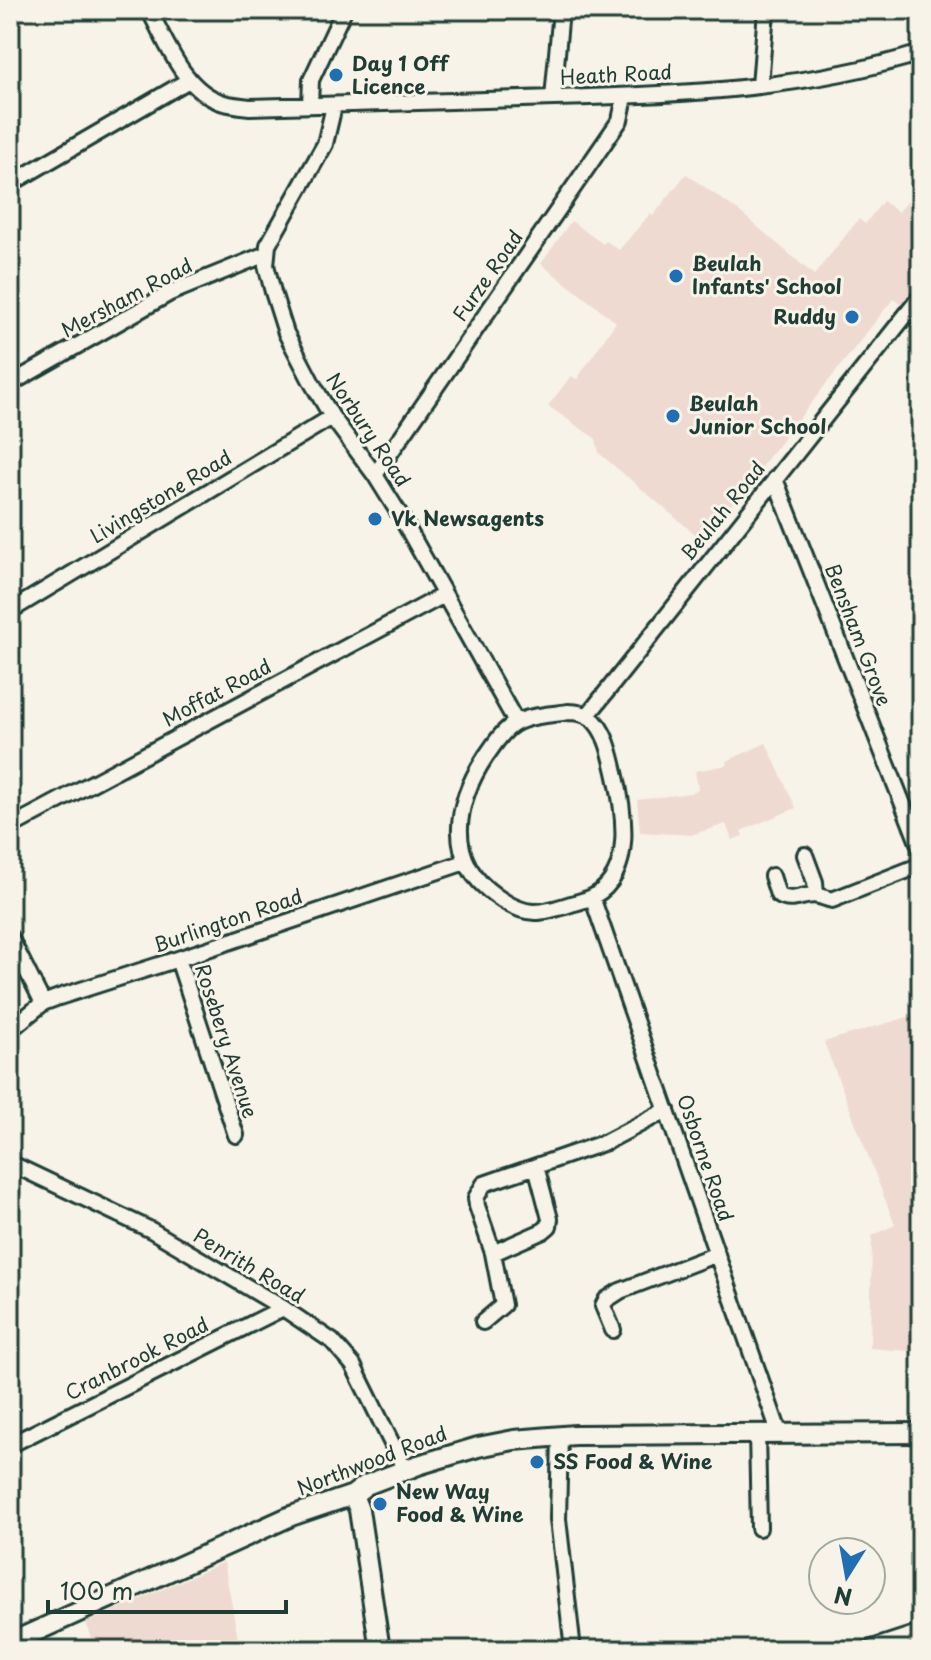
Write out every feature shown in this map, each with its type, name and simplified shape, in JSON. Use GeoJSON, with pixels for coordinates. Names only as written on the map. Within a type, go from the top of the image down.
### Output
{"type":"FeatureCollection","features":[{"type":"Feature","properties":{"kind":"street"},"geometry":{"type":"LineString","coordinates":[[10,184],[189,80],[149,10]]}},
{"type":"Feature","properties":{"kind":"street"},"geometry":{"type":"LineString","coordinates":[[310,105],[311,80],[344,10]]}},
{"type":"Feature","properties":{"kind":"street"},"geometry":{"type":"LineString","coordinates":[[553,98],[561,10]]}},
{"type":"Feature","properties":{"kind":"street"},"geometry":{"type":"LineString","coordinates":[[760,86],[766,10]]}},
{"type":"Feature","properties":{"kind":"street","name":"Heath Road"},"geometry":{"type":"LineString","coordinates":[[189,80],[198,90],[222,103],[250,107],[625,97],[760,86],[843,75],[921,53]]}},
{"type":"Feature","properties":{"kind":"street","name":"Furze Road"},"geometry":{"type":"LineString","coordinates":[[375,475],[614,130],[623,115],[625,97]]}},
{"type":"Feature","properties":{"kind":"street"},"geometry":{"type":"LineString","coordinates":[[266,254],[272,236],[325,144],[334,106]]}},
{"type":"Feature","properties":{"kind":"street","name":"Norbury Road"},"geometry":{"type":"LineString","coordinates":[[266,254],[268,275],[286,333],[332,417],[375,475],[516,722]]}},
{"type":"Feature","properties":{"kind":"street","name":"Mersham Road"},"geometry":{"type":"LineString","coordinates":[[10,384],[170,293],[266,254]]}},
{"type":"Feature","properties":{"kind":"street","name":"Beulah Road"},"geometry":{"type":"LineString","coordinates":[[588,715],[921,296]]}},
{"type":"Feature","properties":{"kind":"street","name":"Livingstone Road"},"geometry":{"type":"LineString","coordinates":[[10,611],[332,417]]}},
{"type":"Feature","properties":{"kind":"street","name":"Bensham Grove"},"geometry":{"type":"LineString","coordinates":[[775,479],[921,850]]}},
{"type":"Feature","properties":{"kind":"street","name":"Moffat Road"},"geometry":{"type":"LineString","coordinates":[[10,827],[444,595]]}},
{"type":"Feature","properties":{"kind":"street"},"geometry":{"type":"LineString","coordinates":[[568,712],[588,715],[600,729],[618,783],[624,836],[618,868],[603,890],[592,897],[542,911],[522,910],[488,891],[465,862],[459,827],[468,790],[493,746],[516,722],[568,712]]}},
{"type":"Feature","properties":{"kind":"street"},"geometry":{"type":"LineString","coordinates":[[805,855],[816,895]]}},
{"type":"Feature","properties":{"kind":"street","name":"Burlington Road"},"geometry":{"type":"LineString","coordinates":[[10,1030],[43,1003],[465,862]]}},
{"type":"Feature","properties":{"kind":"street"},"geometry":{"type":"LineString","coordinates":[[772,876],[778,895],[784,899],[797,900],[816,895],[832,900],[921,865]]}},
{"type":"Feature","properties":{"kind":"street","name":"Osborne Road"},"geometry":{"type":"LineString","coordinates":[[592,897],[769,1401],[777,1433]]}},
{"type":"Feature","properties":{"kind":"street"},"geometry":{"type":"LineString","coordinates":[[10,937],[43,1003]]}},
{"type":"Feature","properties":{"kind":"street","name":"Rosebery Avenue"},"geometry":{"type":"LineString","coordinates":[[178,959],[236,1135]]}},
{"type":"Feature","properties":{"kind":"street"},"geometry":{"type":"LineString","coordinates":[[483,1322],[503,1305],[493,1253],[477,1206],[478,1191],[484,1184],[606,1142],[667,1110]]}},
{"type":"Feature","properties":{"kind":"street","name":"Penrith Road"},"geometry":{"type":"LineString","coordinates":[[10,1163],[151,1230],[283,1308],[332,1341],[346,1355],[371,1399],[405,1470]]}},
{"type":"Feature","properties":{"kind":"street"},"geometry":{"type":"LineString","coordinates":[[493,1253],[549,1226],[550,1219],[536,1166]]}},
{"type":"Feature","properties":{"kind":"street"},"geometry":{"type":"LineString","coordinates":[[613,1330],[603,1306],[606,1300],[620,1291],[717,1254]]}},
{"type":"Feature","properties":{"kind":"street","name":"Cranbrook Road"},"geometry":{"type":"LineString","coordinates":[[10,1445],[283,1308]]}},
{"type":"Feature","properties":{"kind":"street"},"geometry":{"type":"LineString","coordinates":[[757,1433],[759,1528]]}},
{"type":"Feature","properties":{"kind":"street","name":"Northwood Road"},"geometry":{"type":"LineString","coordinates":[[10,1643],[257,1530],[353,1495],[366,1485],[451,1454],[497,1443],[575,1435],[921,1433]]}},
{"type":"Feature","properties":{"kind":"street"},"geometry":{"type":"LineString","coordinates":[[560,1437],[558,1519],[573,1650]]}},
{"type":"Feature","properties":{"kind":"street"},"geometry":{"type":"LineString","coordinates":[[353,1495],[359,1510],[380,1650]]}},
{"type":"Feature","properties":{"kind":"street"},"geometry":{"type":"LineString","coordinates":[[866,1650],[921,1632]]}},
{"type":"Feature","properties":{"kind":"shaded area"},"geometry":{"type":"Polygon","coordinates":[[[686,174],[740,212],[814,275],[859,219],[865,224],[883,201],[898,212],[921,187],[921,319],[893,299],[703,541],[599,453],[596,439],[548,406],[571,376],[577,379],[616,322],[541,264],[571,221],[603,244],[606,241],[619,250],[650,214],[653,216],[686,174]]]}},
{"type":"Feature","properties":{"kind":"shaded area"},"geometry":{"type":"Polygon","coordinates":[[[766,743],[796,808],[741,831],[743,836],[732,840],[726,824],[691,835],[640,832],[637,800],[691,793],[698,789],[695,771],[728,765],[727,761],[766,743]]]}},
{"type":"Feature","properties":{"kind":"shaded area"},"geometry":{"type":"Polygon","coordinates":[[[921,1013],[921,1352],[870,1348],[872,1236],[895,1225],[824,1042],[921,1013]]]}},
{"type":"Feature","properties":{"kind":"shaded area"},"geometry":{"type":"Polygon","coordinates":[[[224,1562],[240,1650],[97,1650],[86,1623],[224,1562]]]}},
{"type":"Feature","properties":{"kind":"place","name":"Day 1 Off Licence"},"geometry":{"type":"Point","coordinates":[336,75]}},
{"type":"Feature","properties":{"kind":"place","name":"Beulah Infants' School"},"geometry":{"type":"Point","coordinates":[676,276]}},
{"type":"Feature","properties":{"kind":"place","name":"Ruddy"},"geometry":{"type":"Point","coordinates":[852,317]}},
{"type":"Feature","properties":{"kind":"place","name":"Beulah Junior School"},"geometry":{"type":"Point","coordinates":[673,416]}},
{"type":"Feature","properties":{"kind":"place","name":"Vk Newsagents"},"geometry":{"type":"Point","coordinates":[375,519]}},
{"type":"Feature","properties":{"kind":"place","name":"SS Food & Wine"},"geometry":{"type":"Point","coordinates":[537,1462]}},
{"type":"Feature","properties":{"kind":"place","name":"New Way Food & Wine"},"geometry":{"type":"Point","coordinates":[380,1504]}}]}
